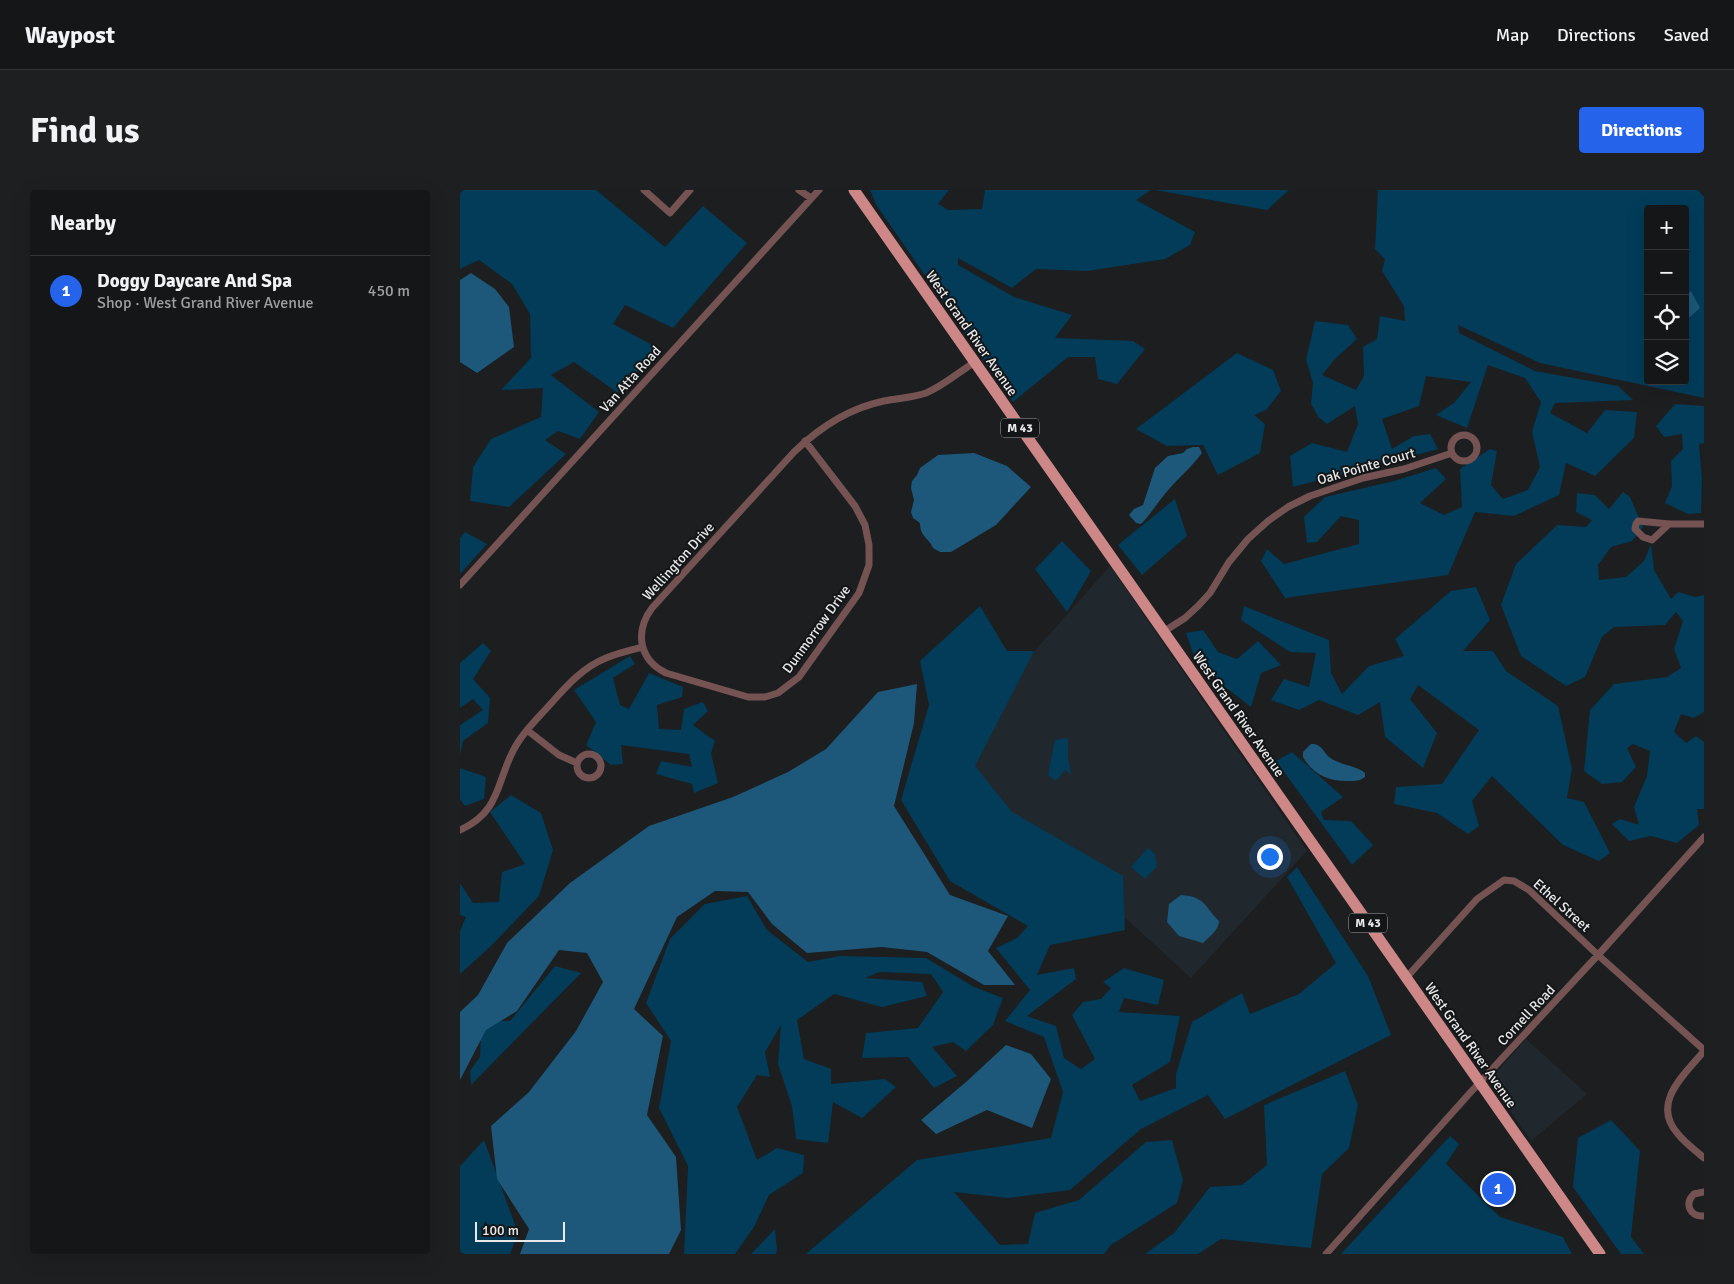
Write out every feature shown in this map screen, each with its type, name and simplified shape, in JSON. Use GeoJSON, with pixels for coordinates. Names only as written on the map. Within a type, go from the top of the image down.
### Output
{"type":"FeatureCollection","features":[{"type":"Feature","properties":{"kind":"main road","name":"West Grand River Avenue"},"geometry":{"type":"LineString","coordinates":[[854,190],[1600,1254]]}},
{"type":"Feature","properties":{"kind":"street"},"geometry":{"type":"LineString","coordinates":[[644,190],[670,214],[690,190]]}},
{"type":"Feature","properties":{"kind":"street"},"geometry":{"type":"LineString","coordinates":[[799,190],[811,198]]}},
{"type":"Feature","properties":{"kind":"street","name":"Van Atta Road"},"geometry":{"type":"LineString","coordinates":[[460,585],[819,190]]}},
{"type":"Feature","properties":{"kind":"street","name":"Wellington Drive"},"geometry":{"type":"LineString","coordinates":[[643,647],[642,628],[652,608],[805,442],[835,420],[856,410],[931,390],[975,362]]}},
{"type":"Feature","properties":{"kind":"street","name":"Dunmorrow Drive"},"geometry":{"type":"LineString","coordinates":[[643,647],[652,663],[666,673],[748,697],[765,697],[778,693],[799,677],[860,592],[868,571],[870,559],[865,525],[855,506],[805,442]]}},
{"type":"Feature","properties":{"kind":"street","name":"Oak Pointe Court"},"geometry":{"type":"LineString","coordinates":[[1163,632],[1184,618],[1210,593],[1229,562],[1248,538],[1268,521],[1288,508],[1310,496],[1363,478],[1404,469],[1452,453]]}},
{"type":"Feature","properties":{"kind":"street"},"geometry":{"type":"LineString","coordinates":[[1670,524],[1704,524]]}},
{"type":"Feature","properties":{"kind":"street"},"geometry":{"type":"LineString","coordinates":[[460,830],[476,821],[493,802],[513,750],[527,730],[569,684],[586,669],[606,658],[643,647]]}},
{"type":"Feature","properties":{"kind":"street"},"geometry":{"type":"LineString","coordinates":[[527,730],[558,755],[577,763]]}},
{"type":"Feature","properties":{"kind":"street","name":"Cornell Road"},"geometry":{"type":"LineString","coordinates":[[1326,1254],[1704,837]]}},
{"type":"Feature","properties":{"kind":"street","name":"Ethel Street"},"geometry":{"type":"LineString","coordinates":[[1406,978],[1477,899],[1493,887],[1508,880],[1514,880],[1529,890],[1704,1050]]}},
{"type":"Feature","properties":{"kind":"street"},"geometry":{"type":"LineString","coordinates":[[1704,1050],[1671,1092],[1668,1108],[1670,1119],[1678,1134],[1704,1158]]}},
{"type":"Feature","properties":{"kind":"street"},"geometry":{"type":"LineString","coordinates":[[1704,1192],[1694,1194],[1689,1202],[1689,1208],[1693,1214],[1704,1216]]}},
{"type":"Feature","properties":{"kind":"shaded area"},"geometry":{"type":"Polygon","coordinates":[[[460,190],[596,190],[665,247],[703,206],[747,243],[673,328],[625,305],[613,324],[660,349],[618,393],[574,362],[551,375],[599,412],[580,439],[558,431],[545,440],[566,454],[509,507],[470,501],[473,467],[491,439],[541,417],[543,388],[501,390],[531,358],[530,314],[512,284],[479,260],[460,269],[460,190]]]}},
{"type":"Feature","properties":{"kind":"shaded area"},"geometry":{"type":"Polygon","coordinates":[[[870,190],[949,190],[938,204],[948,210],[982,209],[985,190],[1151,190],[1136,200],[1195,232],[1190,245],[1165,259],[1087,271],[1036,269],[1012,288],[958,258],[958,265],[1014,297],[1072,315],[1055,338],[1133,341],[1145,349],[1117,384],[1098,379],[1095,357],[1068,357],[1013,402],[877,206],[870,190]]]}},
{"type":"Feature","properties":{"kind":"shaded area"},"geometry":{"type":"Polygon","coordinates":[[[1155,190],[1289,190],[1267,210],[1155,190]]]}},
{"type":"Feature","properties":{"kind":"shaded area"},"geometry":{"type":"Polygon","coordinates":[[[1378,190],[1698,190],[1704,197],[1704,398],[1540,363],[1458,325],[1459,333],[1535,371],[1618,386],[1633,400],[1555,403],[1550,413],[1587,433],[1605,410],[1637,412],[1634,438],[1595,476],[1566,463],[1559,495],[1514,516],[1475,512],[1448,575],[1285,598],[1261,561],[1267,549],[1284,564],[1359,544],[1359,520],[1341,516],[1317,542],[1307,543],[1304,517],[1325,497],[1394,481],[1436,468],[1446,479],[1420,503],[1444,515],[1462,507],[1460,469],[1490,449],[1497,451],[1491,485],[1503,499],[1528,490],[1540,467],[1532,432],[1541,402],[1525,378],[1488,365],[1467,428],[1436,415],[1454,403],[1471,382],[1426,376],[1419,406],[1382,419],[1392,449],[1414,436],[1430,434],[1438,449],[1293,487],[1290,456],[1312,443],[1347,452],[1358,424],[1355,406],[1327,424],[1319,418],[1311,404],[1313,383],[1306,360],[1315,321],[1348,325],[1357,339],[1335,359],[1322,375],[1356,390],[1364,376],[1363,347],[1377,339],[1380,316],[1405,321],[1404,306],[1382,271],[1385,259],[1375,249],[1378,190]]]}},
{"type":"Feature","properties":{"kind":"shaded area"},"geometry":{"type":"Polygon","coordinates":[[[471,273],[495,289],[509,307],[514,347],[477,373],[460,362],[460,280],[471,273]]]}},
{"type":"Feature","properties":{"kind":"shaded area"},"geometry":{"type":"Polygon","coordinates":[[[1691,291],[1700,308],[1689,318],[1689,295],[1691,291]]]}},
{"type":"Feature","properties":{"kind":"shaded area"},"geometry":{"type":"Polygon","coordinates":[[[1237,353],[1273,370],[1281,391],[1266,410],[1254,415],[1265,424],[1260,453],[1218,475],[1203,445],[1167,446],[1136,429],[1237,353]]]}},
{"type":"Feature","properties":{"kind":"shaded area"},"geometry":{"type":"Polygon","coordinates":[[[1675,404],[1704,406],[1704,443],[1699,444],[1702,479],[1701,513],[1688,514],[1665,503],[1672,486],[1671,461],[1683,449],[1682,434],[1664,437],[1656,426],[1675,404]]]}},
{"type":"Feature","properties":{"kind":"shaded area"},"geometry":{"type":"Polygon","coordinates":[[[1193,447],[1199,447],[1202,453],[1144,521],[1141,524],[1136,523],[1129,515],[1134,509],[1143,505],[1155,468],[1168,456],[1183,453],[1193,447]]]}},
{"type":"Feature","properties":{"kind":"shaded area"},"geometry":{"type":"Polygon","coordinates":[[[974,453],[1007,466],[1031,487],[996,525],[951,552],[940,552],[933,548],[921,531],[920,523],[913,518],[911,512],[914,500],[911,488],[912,481],[920,468],[938,455],[974,453]]]}},
{"type":"Feature","properties":{"kind":"shaded area"},"geometry":{"type":"Polygon","coordinates":[[[1623,492],[1630,497],[1643,527],[1632,541],[1611,547],[1598,565],[1599,580],[1626,577],[1644,561],[1651,544],[1654,570],[1671,599],[1678,592],[1695,597],[1704,595],[1704,712],[1694,718],[1681,714],[1674,732],[1686,743],[1696,736],[1704,742],[1704,809],[1697,809],[1699,825],[1677,843],[1651,836],[1629,841],[1612,824],[1620,819],[1639,825],[1634,807],[1647,776],[1650,751],[1633,744],[1627,748],[1636,767],[1622,782],[1602,784],[1584,771],[1590,710],[1614,684],[1667,677],[1681,668],[1674,649],[1683,621],[1676,612],[1665,625],[1614,627],[1602,637],[1585,677],[1566,686],[1521,656],[1501,605],[1516,564],[1557,525],[1586,527],[1592,520],[1576,512],[1577,493],[1595,495],[1609,509],[1623,492]]]}},
{"type":"Feature","properties":{"kind":"shaded area"},"geometry":{"type":"Polygon","coordinates":[[[1175,499],[1187,536],[1142,575],[1118,545],[1175,499]]]}},
{"type":"Feature","properties":{"kind":"shaded area"},"geometry":{"type":"Polygon","coordinates":[[[465,532],[487,544],[460,574],[460,538],[465,532]]]}},
{"type":"Feature","properties":{"kind":"shaded area"},"geometry":{"type":"Polygon","coordinates":[[[1062,541],[1091,571],[1067,612],[1035,569],[1062,541]]]}},
{"type":"Feature","properties":{"kind":"shaded area"},"geometry":{"type":"Polygon","coordinates":[[[1110,566],[1307,851],[1191,978],[1132,924],[938,760],[1110,566]]]}},
{"type":"Feature","properties":{"kind":"shaded area"},"geometry":{"type":"Polygon","coordinates":[[[1476,587],[1490,620],[1463,651],[1493,651],[1506,671],[1558,706],[1572,769],[1567,798],[1584,802],[1610,853],[1599,861],[1563,845],[1492,776],[1472,801],[1479,826],[1468,834],[1437,813],[1394,804],[1396,787],[1442,784],[1479,730],[1418,685],[1410,699],[1437,733],[1423,768],[1385,737],[1380,702],[1358,715],[1319,700],[1299,710],[1271,700],[1284,679],[1309,687],[1316,653],[1290,652],[1241,620],[1244,606],[1329,640],[1331,673],[1342,694],[1369,666],[1404,656],[1395,639],[1451,591],[1476,587]]]}},
{"type":"Feature","properties":{"kind":"shaded area"},"geometry":{"type":"Polygon","coordinates":[[[980,606],[1007,651],[1034,651],[975,766],[1012,812],[1123,876],[1125,930],[1050,945],[1037,975],[1074,968],[1076,979],[1027,1016],[1056,1026],[1064,1058],[1081,1069],[1095,1059],[1072,1015],[1083,1002],[1101,999],[1111,988],[1103,982],[1124,968],[1164,980],[1158,1005],[1124,998],[1119,1012],[1180,1016],[1170,1062],[1132,1085],[1140,1101],[1176,1088],[1176,1074],[1192,1022],[1242,993],[1250,1014],[1299,994],[1336,963],[1287,877],[1297,867],[1368,976],[1391,1035],[1225,1119],[1208,1095],[1141,1129],[1070,1190],[1008,1198],[954,1192],[1000,1245],[1028,1244],[1035,1213],[1079,1200],[1146,1142],[1172,1140],[1183,1180],[1177,1203],[1111,1245],[1104,1254],[806,1254],[917,1160],[1051,1138],[1063,1092],[1044,1037],[1005,1021],[1030,990],[996,948],[1017,938],[1028,926],[950,881],[901,800],[929,705],[920,661],[980,606]]]}},
{"type":"Feature","properties":{"kind":"shaded area"},"geometry":{"type":"Polygon","coordinates":[[[1203,630],[1218,652],[1237,659],[1258,641],[1281,665],[1261,673],[1251,707],[1197,665],[1186,633],[1203,630]]]}},
{"type":"Feature","properties":{"kind":"shaded area"},"geometry":{"type":"Polygon","coordinates":[[[483,643],[491,651],[473,679],[490,698],[488,723],[463,741],[460,755],[460,725],[483,710],[473,699],[460,708],[460,663],[483,643]]]}},
{"type":"Feature","properties":{"kind":"shaded area"},"geometry":{"type":"Polygon","coordinates":[[[630,656],[635,664],[613,678],[620,705],[629,709],[649,673],[683,687],[682,697],[657,705],[659,729],[681,730],[684,709],[703,702],[708,711],[693,725],[715,741],[711,753],[718,783],[694,793],[692,784],[656,774],[661,761],[692,767],[689,754],[621,745],[623,764],[611,765],[586,745],[596,722],[574,690],[630,656]]]}},
{"type":"Feature","properties":{"kind":"shaded area"},"geometry":{"type":"Polygon","coordinates":[[[917,684],[914,723],[894,806],[950,895],[1008,916],[988,951],[1015,985],[984,985],[927,952],[882,947],[807,953],[772,924],[748,892],[715,891],[677,917],[634,1009],[663,1036],[647,1115],[676,1157],[681,1230],[669,1254],[520,1254],[529,1229],[497,1179],[491,1126],[529,1092],[576,1031],[603,982],[587,953],[559,950],[517,1011],[486,1030],[460,1080],[460,1012],[478,995],[507,943],[570,883],[649,826],[733,797],[788,772],[826,749],[878,692],[917,684]]]}},
{"type":"Feature","properties":{"kind":"shaded area"},"geometry":{"type":"Polygon","coordinates":[[[1068,738],[1068,759],[1071,773],[1065,770],[1056,781],[1048,775],[1055,740],[1068,738]]]}},
{"type":"Feature","properties":{"kind":"shaded area"},"geometry":{"type":"Polygon","coordinates":[[[1311,744],[1320,746],[1333,760],[1362,771],[1365,773],[1365,777],[1358,780],[1343,781],[1329,779],[1317,773],[1303,757],[1303,752],[1311,744]]]}},
{"type":"Feature","properties":{"kind":"shaded area"},"geometry":{"type":"Polygon","coordinates":[[[1292,752],[1343,797],[1321,812],[1324,820],[1351,821],[1373,845],[1352,865],[1276,761],[1292,752]]]}},
{"type":"Feature","properties":{"kind":"shaded area"},"geometry":{"type":"Polygon","coordinates":[[[460,768],[486,777],[484,799],[465,806],[460,799],[460,768]]]}},
{"type":"Feature","properties":{"kind":"shaded area"},"geometry":{"type":"Polygon","coordinates":[[[511,795],[541,813],[553,850],[539,896],[492,945],[460,974],[460,931],[466,917],[460,915],[460,883],[473,903],[499,902],[502,872],[525,864],[490,812],[511,795]]]}},
{"type":"Feature","properties":{"kind":"shaded area"},"geometry":{"type":"Polygon","coordinates":[[[1148,848],[1155,854],[1157,866],[1145,879],[1131,867],[1148,848]]]}},
{"type":"Feature","properties":{"kind":"shaded area"},"geometry":{"type":"Polygon","coordinates":[[[1181,895],[1200,900],[1219,921],[1216,930],[1203,943],[1179,936],[1167,922],[1169,904],[1181,895]]]}},
{"type":"Feature","properties":{"kind":"shaded area"},"geometry":{"type":"Polygon","coordinates":[[[747,896],[767,930],[808,962],[840,956],[926,958],[974,987],[1003,998],[993,1025],[966,1051],[953,1042],[932,1047],[957,1076],[934,1088],[908,1057],[862,1058],[866,1033],[918,1028],[943,992],[931,974],[879,972],[865,978],[922,982],[927,996],[882,1007],[834,994],[797,1020],[804,1059],[831,1069],[831,1084],[885,1079],[896,1087],[862,1118],[833,1102],[828,1143],[796,1139],[792,1106],[778,1064],[781,1025],[765,1052],[770,1077],[757,1075],[737,1107],[757,1160],[777,1148],[804,1155],[803,1173],[769,1195],[754,1227],[735,1254],[684,1254],[688,1166],[659,1108],[671,1041],[646,1003],[670,939],[705,904],[747,896]]]}},
{"type":"Feature","properties":{"kind":"shaded area"},"geometry":{"type":"Polygon","coordinates":[[[555,966],[581,973],[471,1085],[470,1071],[480,1057],[482,1021],[510,1021],[555,966]]]}},
{"type":"Feature","properties":{"kind":"shaded area"},"geometry":{"type":"Polygon","coordinates":[[[1526,1039],[1587,1094],[1531,1141],[1496,1090],[1493,1080],[1495,1074],[1526,1039]]]}},
{"type":"Feature","properties":{"kind":"shaded area"},"geometry":{"type":"Polygon","coordinates":[[[1006,1045],[1031,1054],[1051,1079],[1032,1128],[987,1110],[936,1134],[921,1120],[966,1082],[1006,1045]]]}},
{"type":"Feature","properties":{"kind":"shaded area"},"geometry":{"type":"Polygon","coordinates":[[[1345,1071],[1358,1105],[1349,1148],[1322,1174],[1311,1248],[1221,1239],[1198,1254],[1145,1254],[1174,1233],[1210,1187],[1242,1185],[1267,1165],[1264,1105],[1345,1071]]]}},
{"type":"Feature","properties":{"kind":"shaded area"},"geometry":{"type":"Polygon","coordinates":[[[1611,1120],[1640,1151],[1631,1237],[1644,1254],[1621,1254],[1573,1187],[1578,1138],[1611,1120]]]}},
{"type":"Feature","properties":{"kind":"shaded area"},"geometry":{"type":"Polygon","coordinates":[[[1450,1136],[1459,1144],[1446,1164],[1500,1217],[1563,1237],[1572,1254],[1341,1254],[1450,1136]]]}},
{"type":"Feature","properties":{"kind":"shaded area"},"geometry":{"type":"Polygon","coordinates":[[[484,1140],[518,1233],[510,1254],[460,1254],[460,1166],[484,1140]]]}},
{"type":"Feature","properties":{"kind":"shaded area"},"geometry":{"type":"Polygon","coordinates":[[[775,1229],[776,1254],[751,1254],[775,1229]]]}},
{"type":"Feature","properties":{"kind":"place","name":"Doggy Daycare And Spa"},"geometry":{"type":"Point","coordinates":[1498,1189]}}]}
